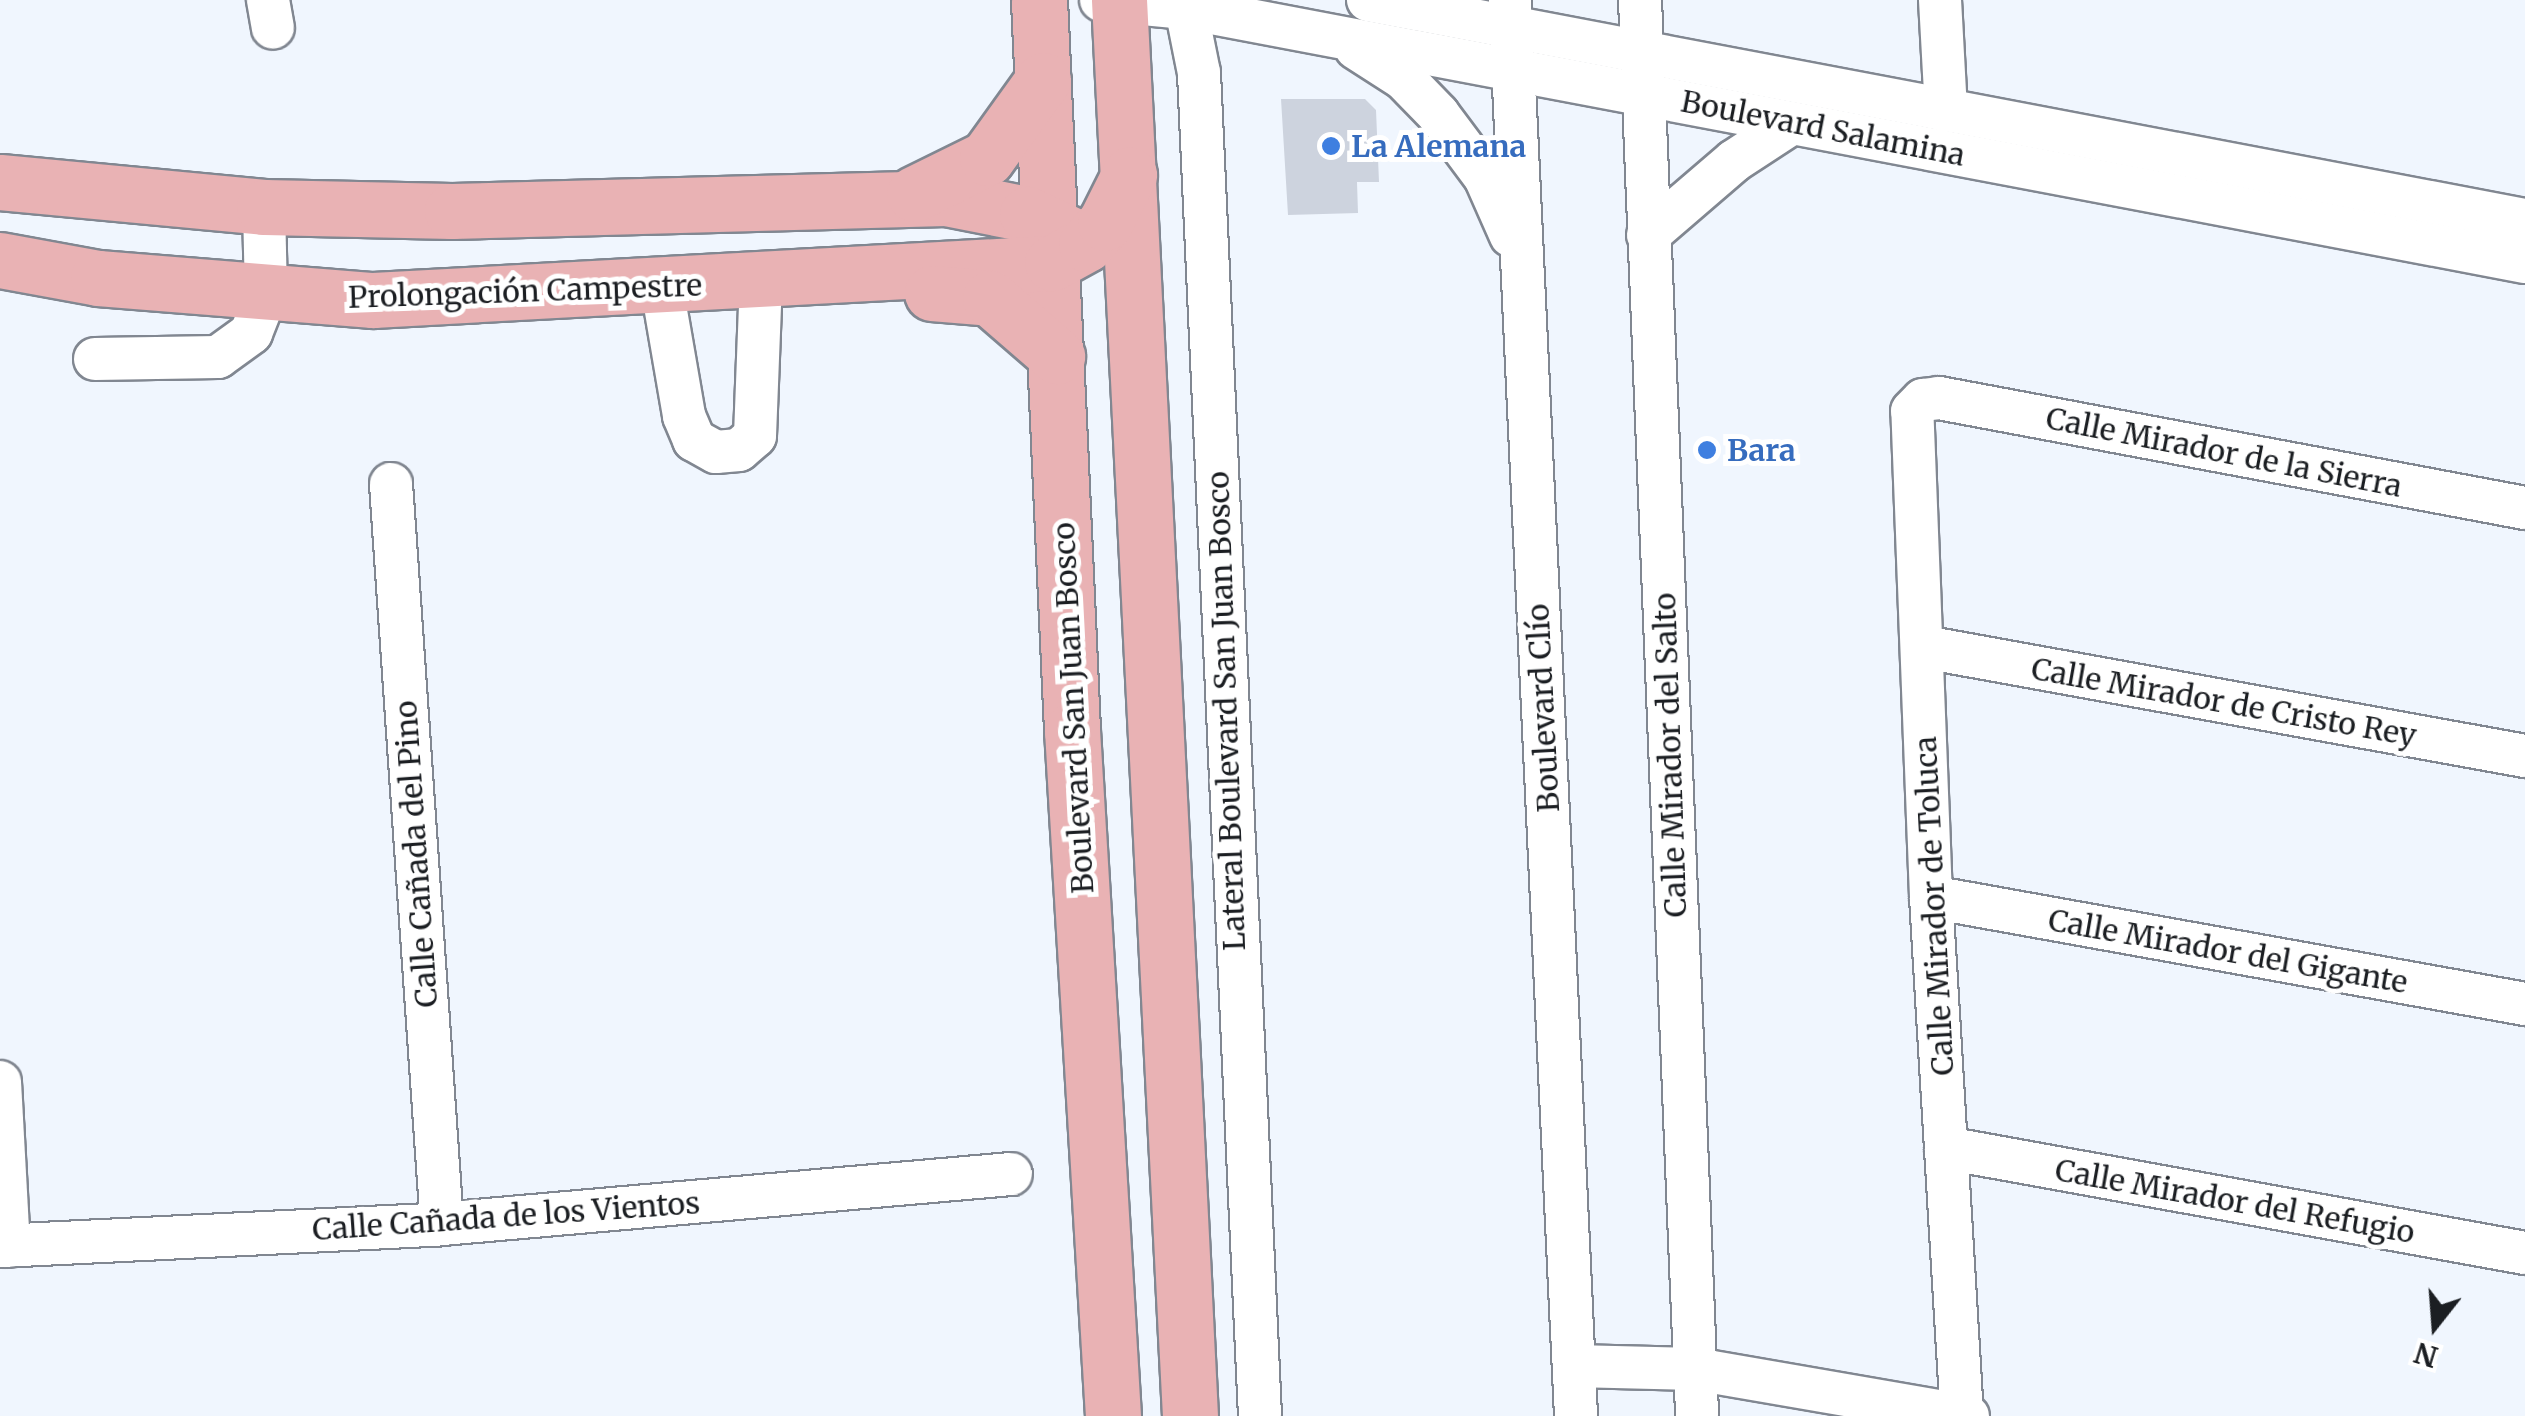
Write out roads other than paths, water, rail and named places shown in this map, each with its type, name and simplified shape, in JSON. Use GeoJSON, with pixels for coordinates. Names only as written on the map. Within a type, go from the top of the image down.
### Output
{"type":"FeatureCollection","features":[{"type":"Feature","properties":{"kind":"main road"},"geometry":{"type":"LineString","coordinates":[[1113,2],[1130,174],[1190,1416]]}},
{"type":"Feature","properties":{"kind":"main road","name":"Boulevard San Juan Bosco"},"geometry":{"type":"LineString","coordinates":[[1042,8],[1043,80],[1063,243],[1056,356],[1113,1416]]}},
{"type":"Feature","properties":{"kind":"main road"},"geometry":{"type":"LineString","coordinates":[[896,200],[987,158],[1043,80]]}},
{"type":"Feature","properties":{"kind":"main road"},"geometry":{"type":"LineString","coordinates":[[1063,243],[1105,223],[1130,174]]}},
{"type":"Feature","properties":{"kind":"main road"},"geometry":{"type":"LineString","coordinates":[[0,182],[264,207],[452,211],[896,200],[984,202],[1063,243],[1136,305]]}},
{"type":"Feature","properties":{"kind":"main road","name":"Prolongación Campestre"},"geometry":{"type":"LineString","coordinates":[[0,260],[266,295],[373,300],[769,282],[1063,243]]}},
{"type":"Feature","properties":{"kind":"main road"},"geometry":{"type":"LineString","coordinates":[[769,282],[825,297],[990,298],[1056,356]]}},
{"type":"Feature","properties":{"kind":"main road"},"geometry":{"type":"LineString","coordinates":[[1060,432],[1092,390],[1129,408],[1142,434]]}},
{"type":"Feature","properties":{"kind":"street","name":"Boulevard Salamina"},"geometry":{"type":"LineString","coordinates":[[1368,0],[1512,33],[1792,123],[2525,262]]}},
{"type":"Feature","properties":{"kind":"street","name":"Calle Mirador del Salto"},"geometry":{"type":"LineString","coordinates":[[1640,0],[1698,1416]]}},
{"type":"Feature","properties":{"kind":"street"},"geometry":{"type":"LineString","coordinates":[[1940,0],[1946,111]]}},
{"type":"Feature","properties":{"kind":"street","name":"Boulevard Salamina"},"geometry":{"type":"LineString","coordinates":[[1113,2],[1186,8],[1339,37],[1512,33]]}},
{"type":"Feature","properties":{"kind":"street","name":"Lateral Boulevard San Juan Bosco"},"geometry":{"type":"LineString","coordinates":[[1186,8],[1199,73],[1260,1416]]}},
{"type":"Feature","properties":{"kind":"street","name":"Boulevard Clío"},"geometry":{"type":"LineString","coordinates":[[1512,33],[1576,1416]]}},
{"type":"Feature","properties":{"kind":"street"},"geometry":{"type":"LineString","coordinates":[[1339,37],[1404,79],[1464,146],[1522,261]]}},
{"type":"Feature","properties":{"kind":"street","name":"Boulevard Salamina"},"geometry":{"type":"LineString","coordinates":[[1643,74],[1946,111],[2525,220]]}},
{"type":"Feature","properties":{"kind":"street"},"geometry":{"type":"LineString","coordinates":[[1648,235],[1734,161],[1792,123]]}},
{"type":"Feature","properties":{"kind":"street"},"geometry":{"type":"LineString","coordinates":[[95,359],[218,357],[251,333],[266,295],[264,207]]}},
{"type":"Feature","properties":{"kind":"street"},"geometry":{"type":"LineString","coordinates":[[662,288],[684,416],[694,440],[716,452],[739,450],[755,436],[769,282]]}},
{"type":"Feature","properties":{"kind":"street","name":"Calle Mirador de la Sierra"},"geometry":{"type":"LineString","coordinates":[[1924,400],[2525,508]]}},
{"type":"Feature","properties":{"kind":"street","name":"Calle Mirador de Toluca"},"geometry":{"type":"LineString","coordinates":[[1924,400],[1910,428],[1924,647],[1931,897],[1964,1416]]}},
{"type":"Feature","properties":{"kind":"street","name":"Calle Cañada del Pino"},"geometry":{"type":"LineString","coordinates":[[391,484],[442,1224]]}},
{"type":"Feature","properties":{"kind":"street","name":"Calle Mirador de Cristo Rey"},"geometry":{"type":"LineString","coordinates":[[1924,647],[2525,756]]}},
{"type":"Feature","properties":{"kind":"street","name":"Calle Mirador del Gigante"},"geometry":{"type":"LineString","coordinates":[[1931,897],[2525,1004]]}},
{"type":"Feature","properties":{"kind":"street"},"geometry":{"type":"LineString","coordinates":[[0,1082],[4,1246]]}},
{"type":"Feature","properties":{"kind":"street","name":"Calle Mirador del Refugio"},"geometry":{"type":"LineString","coordinates":[[1946,1148],[2525,1253]]}},
{"type":"Feature","properties":{"kind":"street","name":"Calle Cañada de los Vientos"},"geometry":{"type":"LineString","coordinates":[[4,1246],[442,1224],[1011,1174]]}},
{"type":"Feature","properties":{"kind":"street"},"geometry":{"type":"LineString","coordinates":[[1574,1366],[1695,1370],[1964,1416]]}},
{"type":"Feature","properties":{"kind":"place","name":"La Alemana"},"geometry":{"type":"Point","coordinates":[1331,146]}},
{"type":"Feature","properties":{"kind":"place","name":"Bara"},"geometry":{"type":"Point","coordinates":[1707,450]}}]}
